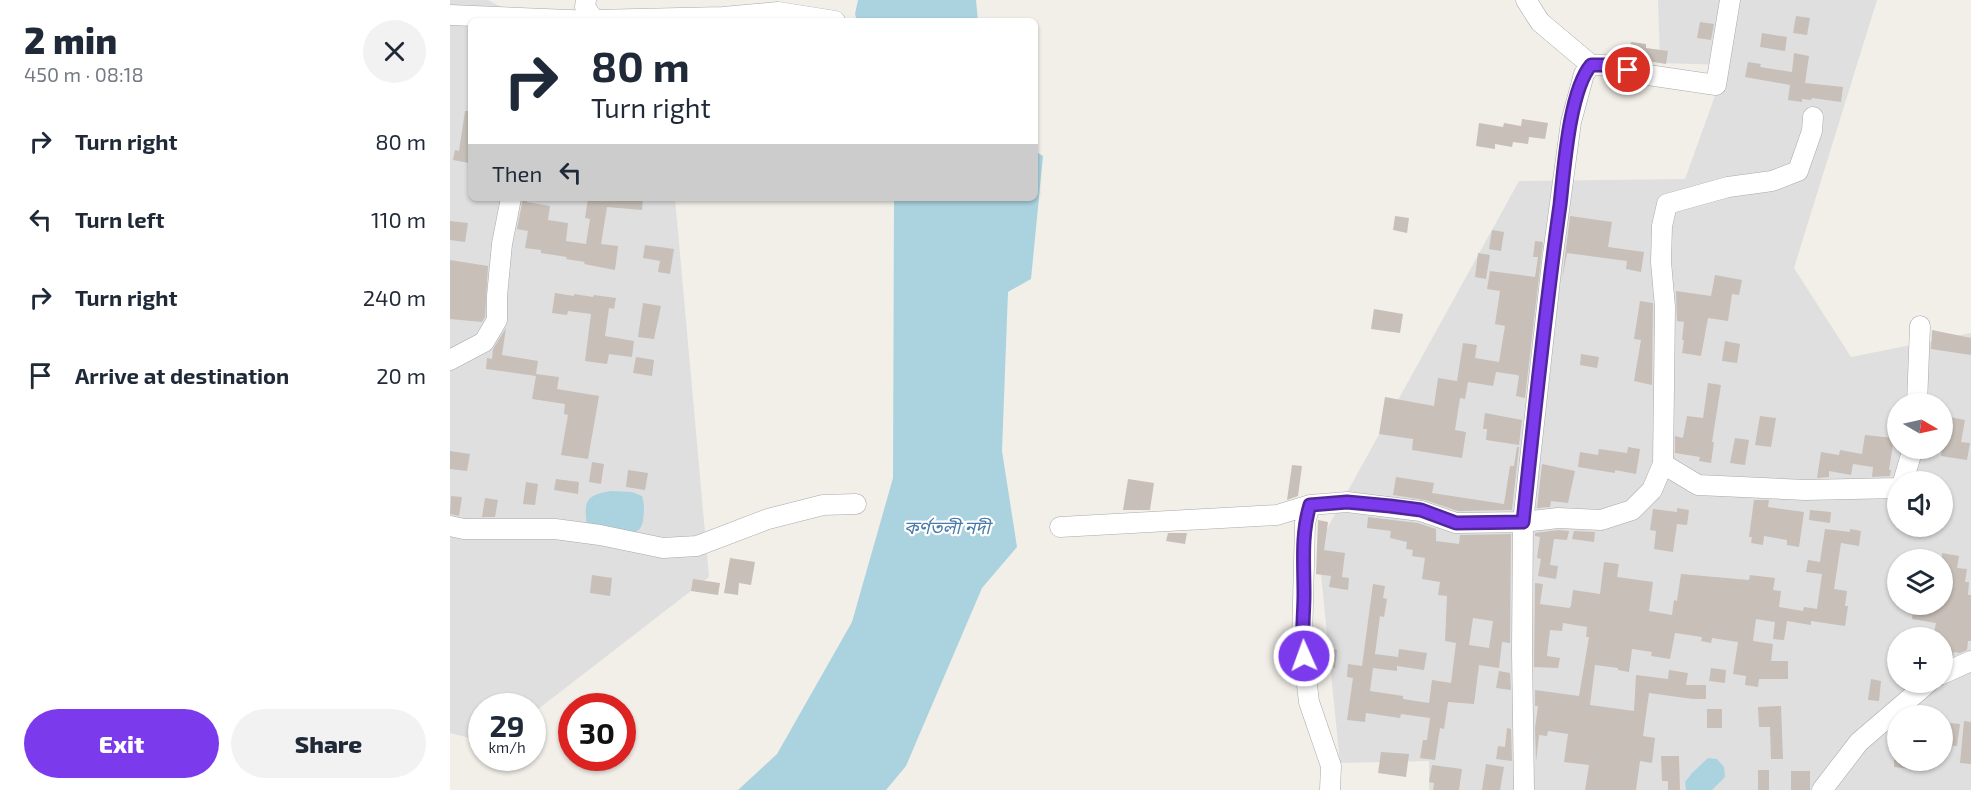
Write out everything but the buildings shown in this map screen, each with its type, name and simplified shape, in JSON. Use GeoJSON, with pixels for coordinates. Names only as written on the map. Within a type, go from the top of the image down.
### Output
{"type":"FeatureCollection","features":[{"type":"Feature","properties":{"kind":"street"},"geometry":{"type":"LineString","coordinates":[[586,0],[585,7],[592,18]]}},
{"type":"Feature","properties":{"kind":"street"},"geometry":{"type":"LineString","coordinates":[[1527,0],[1540,22],[1591,65],[1607,65],[1648,75],[1716,85],[1730,0]]}},
{"type":"Feature","properties":{"kind":"street"},"geometry":{"type":"LineString","coordinates":[[691,18],[778,12],[816,18]]}},
{"type":"Feature","properties":{"kind":"street"},"geometry":{"type":"LineString","coordinates":[[450,15],[522,18]]}},
{"type":"Feature","properties":{"kind":"street"},"geometry":{"type":"LineString","coordinates":[[1524,790],[1523,522],[1552,262],[1571,122],[1584,74],[1591,65]]}},
{"type":"Feature","properties":{"kind":"street"},"geometry":{"type":"LineString","coordinates":[[1060,527],[1277,515],[1310,505],[1347,502],[1421,510],[1456,523],[1523,522],[1558,518],[1601,520],[1632,510],[1652,490],[1664,464],[1665,306],[1662,226],[1667,204],[1728,187],[1772,181],[1798,171],[1812,131],[1814,117]]}},
{"type":"Feature","properties":{"kind":"street"},"geometry":{"type":"LineString","coordinates":[[450,360],[484,342],[497,320],[502,244],[510,201]]}},
{"type":"Feature","properties":{"kind":"street"},"geometry":{"type":"LineString","coordinates":[[1917,393],[1920,326]]}},
{"type":"Feature","properties":{"kind":"street"},"geometry":{"type":"LineString","coordinates":[[1664,464],[1698,485],[1805,490],[1887,488]]}},
{"type":"Feature","properties":{"kind":"street"},"geometry":{"type":"LineString","coordinates":[[450,526],[464,529],[555,529],[600,535],[663,548],[697,546],[768,519],[823,505],[856,504]]}},
{"type":"Feature","properties":{"kind":"street"},"geometry":{"type":"LineString","coordinates":[[1310,505],[1304,532],[1302,642],[1309,702],[1330,766],[1330,790]]}},
{"type":"Feature","properties":{"kind":"street"},"geometry":{"type":"LineString","coordinates":[[1953,669],[1971,661]]}},
{"type":"Feature","properties":{"kind":"street"},"geometry":{"type":"LineString","coordinates":[[1822,790],[1859,742],[1916,693]]}},
{"type":"Feature","properties":{"kind":"shaded area"},"geometry":{"type":"Polygon","coordinates":[[[450,0],[488,0],[522,18],[468,18],[468,201],[675,201],[709,577],[546,703],[546,693],[468,693],[468,738],[450,733],[450,0]]]}},
{"type":"Feature","properties":{"kind":"shaded area"},"geometry":{"type":"Polygon","coordinates":[[[1658,0],[1877,0],[1794,268],[1851,357],[1971,333],[1971,790],[1429,790],[1429,761],[1340,763],[1318,545],[1519,181],[1685,179],[1726,65],[1660,63],[1658,0]]]}},
{"type":"Feature","properties":{"kind":"water"},"geometry":{"type":"Polygon","coordinates":[[[858,0],[976,0],[978,18],[856,18],[858,0]]]}},
{"type":"Feature","properties":{"kind":"water","name":"কর্ণতলী নদী"},"geometry":{"type":"Polygon","coordinates":[[[1038,153],[1043,156],[1031,279],[1008,292],[1002,451],[1017,547],[982,588],[906,766],[886,790],[738,790],[777,754],[852,622],[893,478],[894,201],[1038,201],[1038,153]]]}},
{"type":"Feature","properties":{"kind":"water"},"geometry":{"type":"Polygon","coordinates":[[[611,491],[632,492],[642,496],[643,521],[635,532],[619,534],[587,525],[588,500],[597,494],[611,491]]]}},
{"type":"Feature","properties":{"kind":"water"},"geometry":{"type":"Polygon","coordinates":[[[1708,758],[1717,759],[1724,767],[1725,777],[1712,790],[1686,790],[1685,782],[1708,758]]]}},
{"type":"Feature","properties":{"kind":"route"},"geometry":{"type":"LineString","coordinates":[[1304,656],[1302,642],[1303,561],[1305,523],[1310,505],[1347,502],[1390,506],[1421,510],[1456,523],[1523,522],[1552,262],[1571,122],[1584,74],[1591,65],[1607,65],[1628,70]]}}]}
